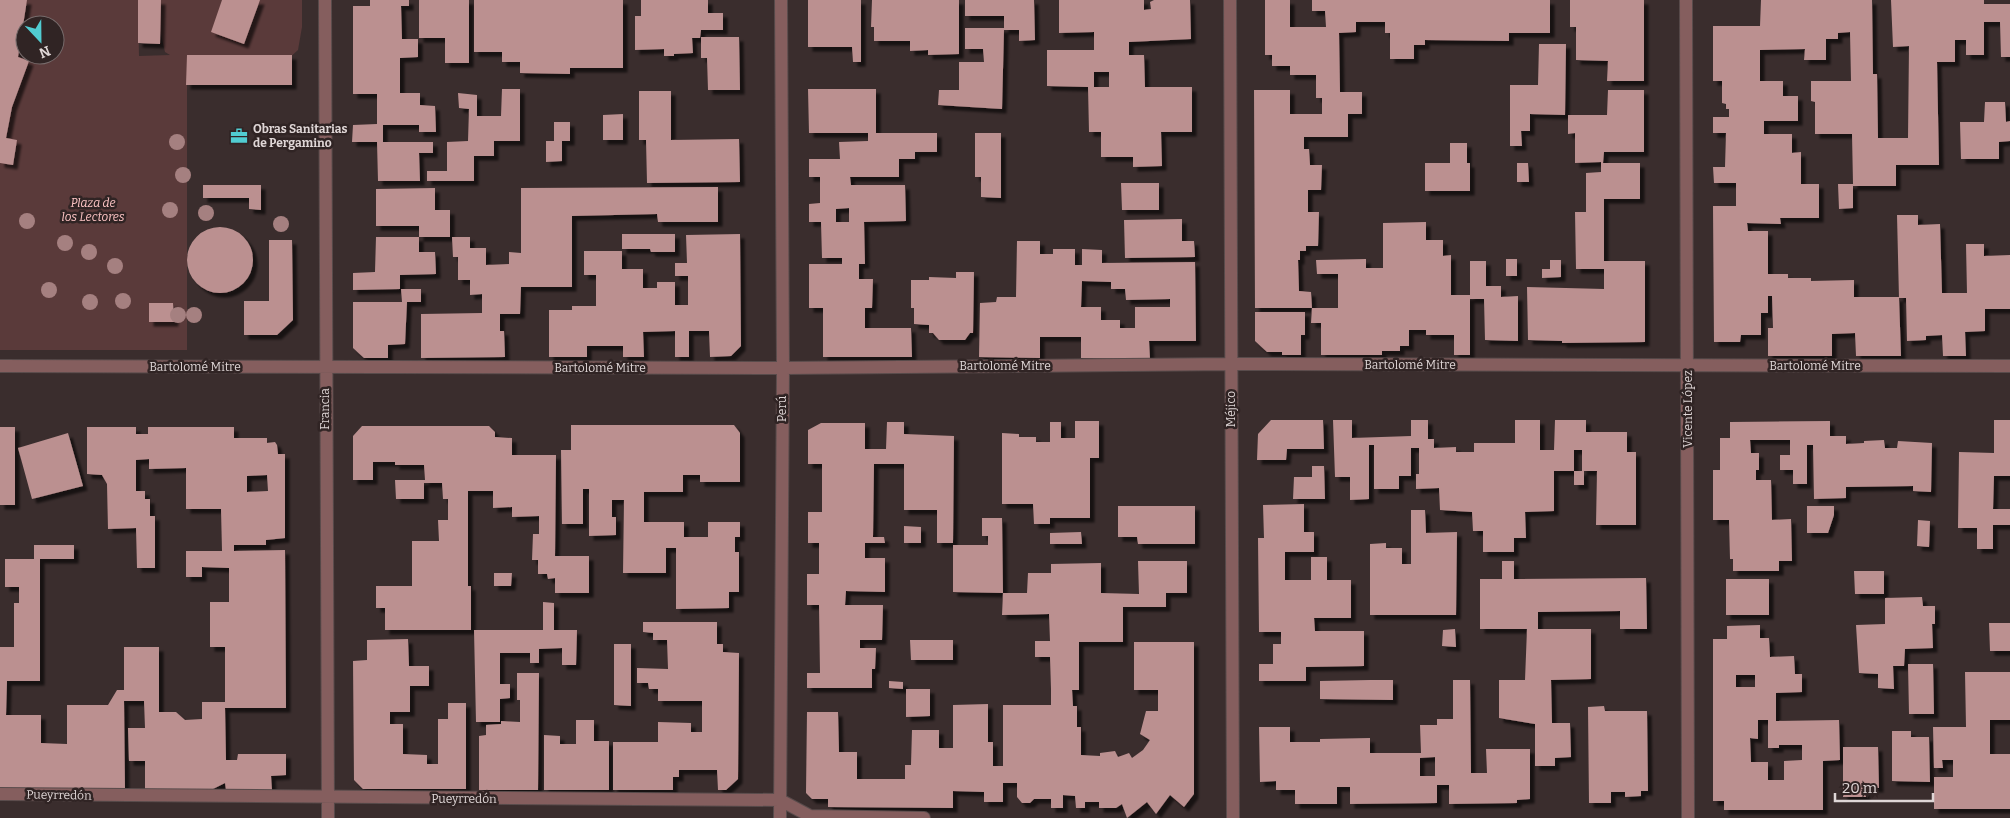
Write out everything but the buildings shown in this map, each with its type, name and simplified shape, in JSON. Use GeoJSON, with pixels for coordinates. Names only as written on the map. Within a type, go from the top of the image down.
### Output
{"type":"FeatureCollection","features":[{"type":"Feature","properties":{"kind":"street","name":"Francia"},"geometry":{"type":"LineString","coordinates":[[325,0],[328,818]]}},
{"type":"Feature","properties":{"kind":"street","name":"Perú"},"geometry":{"type":"LineString","coordinates":[[780,818],[783,368],[781,0]]}},
{"type":"Feature","properties":{"kind":"street","name":"Méjico"},"geometry":{"type":"LineString","coordinates":[[1230,0],[1233,818]]}},
{"type":"Feature","properties":{"kind":"street","name":"Vicente López"},"geometry":{"type":"LineString","coordinates":[[1686,0],[1688,818]]}},
{"type":"Feature","properties":{"kind":"street","name":"Bartolomé Mitre"},"geometry":{"type":"LineString","coordinates":[[0,366],[325,368],[783,368],[1231,364],[2010,366]]}},
{"type":"Feature","properties":{"kind":"street","name":"Pueyrredón"},"geometry":{"type":"LineString","coordinates":[[0,794],[780,800],[810,816],[924,818]]}},
{"type":"Feature","properties":{"kind":"green space","name":"Plaza de los Lectores"},"geometry":{"type":"Polygon","coordinates":[[[0,0],[138,0],[139,56],[170,55],[165,52],[153,0],[302,0],[302,27],[298,50],[287,60],[187,63],[187,350],[0,350],[0,0]]]}},
{"type":"Feature","properties":{"kind":"place","name":"Obras Sanitarias de Pergamino"},"geometry":{"type":"Point","coordinates":[239,136]}}]}
